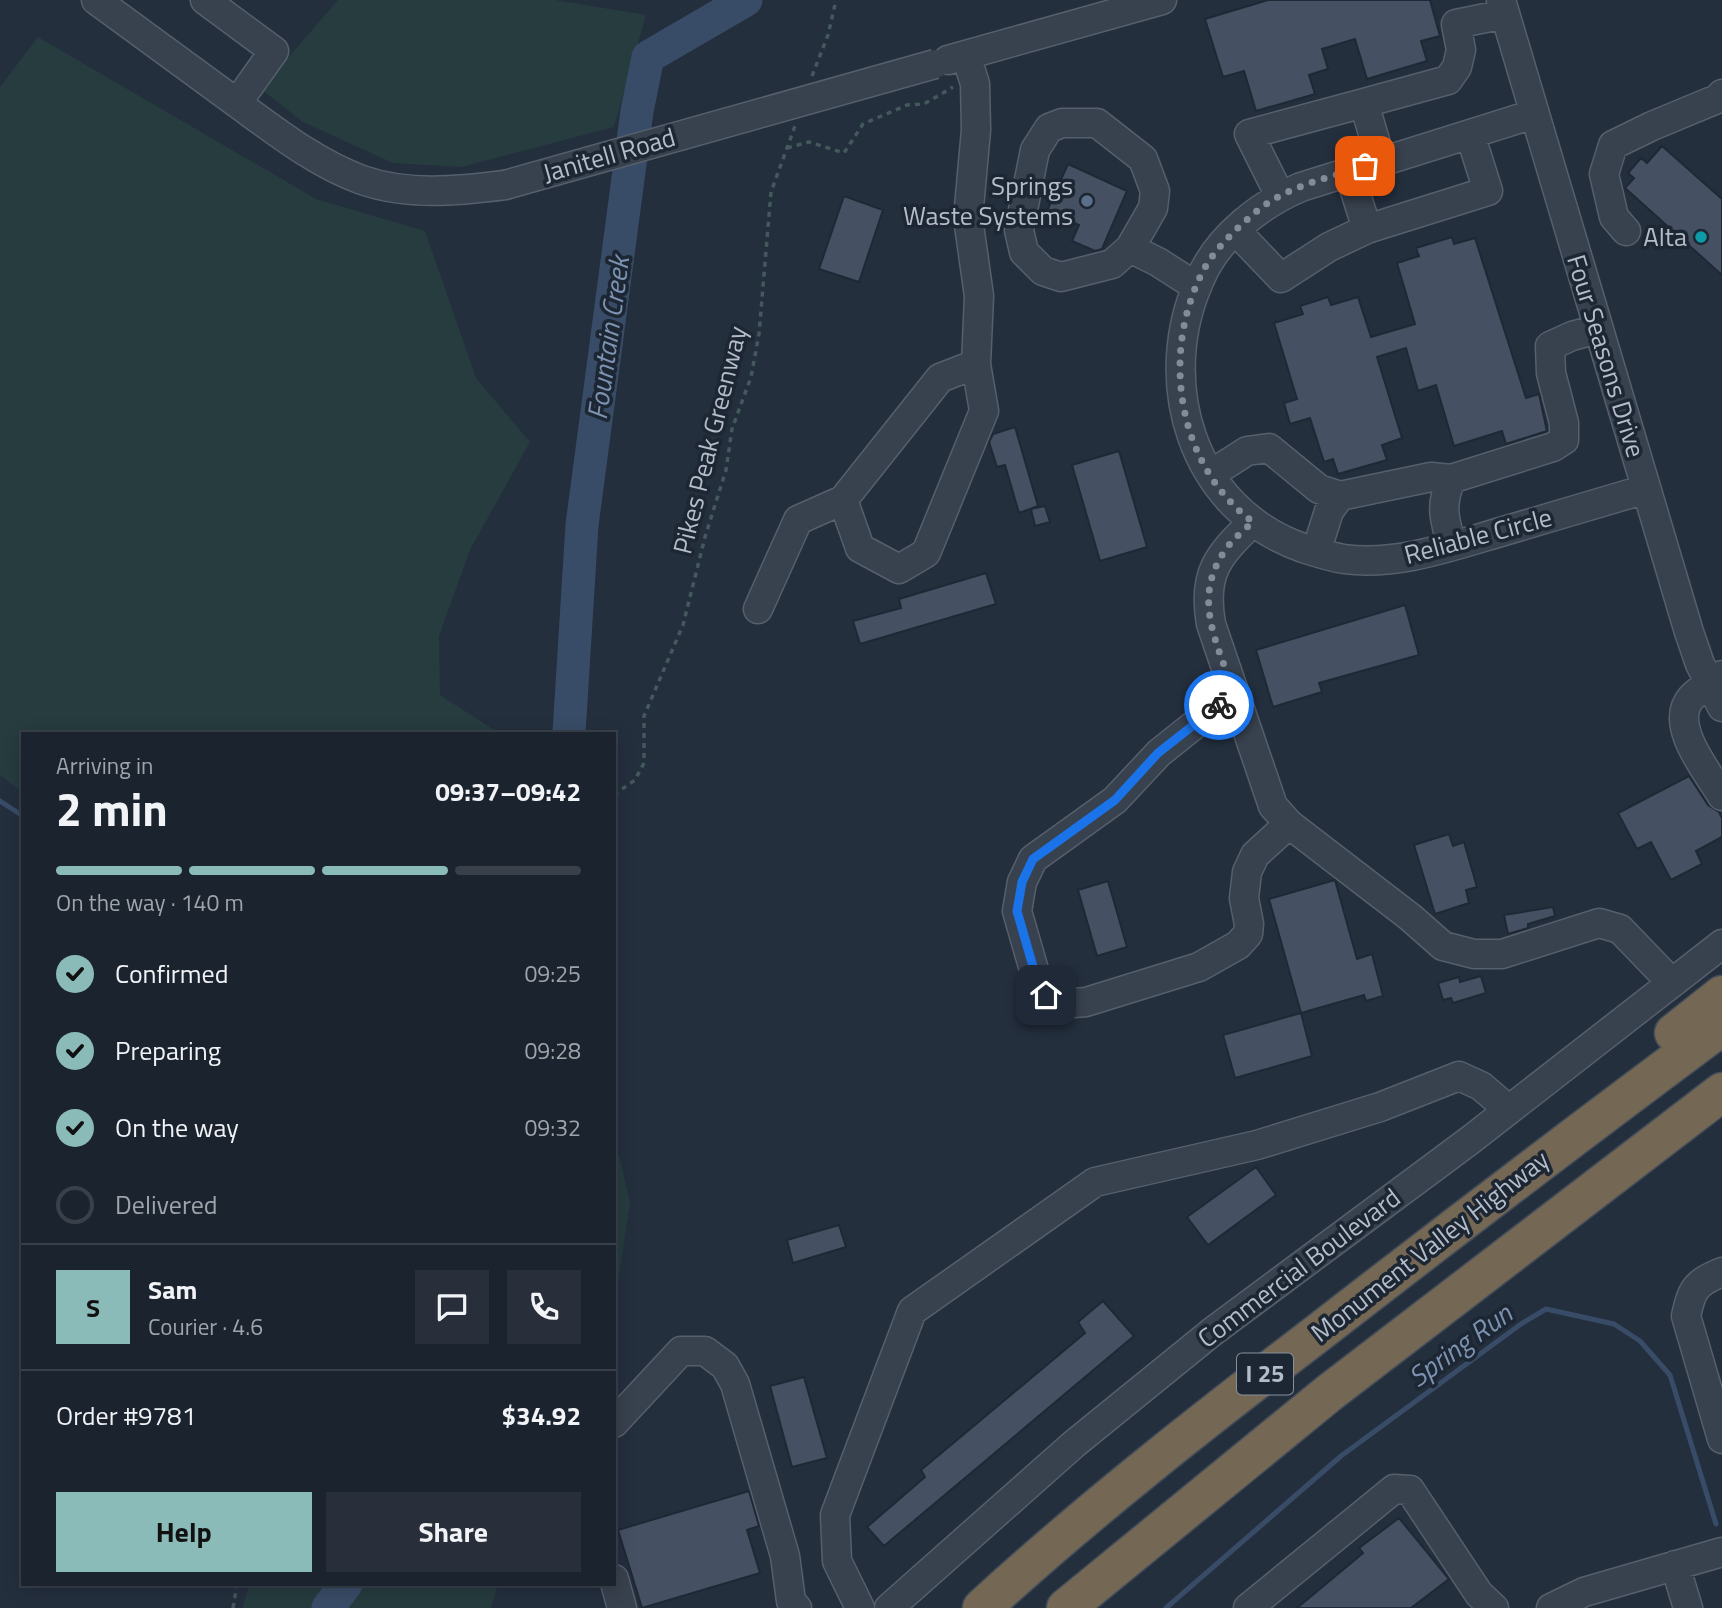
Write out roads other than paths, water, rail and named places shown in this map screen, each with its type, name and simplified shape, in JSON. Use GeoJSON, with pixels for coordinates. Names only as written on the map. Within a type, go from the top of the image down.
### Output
{"type":"FeatureCollection","features":[{"type":"Feature","properties":{"kind":"highway"},"geometry":{"type":"LineString","coordinates":[[1556,1150],[1641,1059],[1722,995]]}},
{"type":"Feature","properties":{"kind":"highway","name":"Monument Valley Highway"},"geometry":{"type":"LineString","coordinates":[[982,1608],[1220,1408],[1722,1026]]}},
{"type":"Feature","properties":{"kind":"highway","name":"Monument Valley Highway"},"geometry":{"type":"LineString","coordinates":[[1066,1608],[1329,1394],[1722,1092]]}},
{"type":"Feature","properties":{"kind":"street","name":"Janitell Road"},"geometry":{"type":"LineString","coordinates":[[96,0],[305,150],[363,180],[432,191],[468,190],[505,184],[935,64],[969,64],[1162,0]]}},
{"type":"Feature","properties":{"kind":"street"},"geometry":{"type":"LineString","coordinates":[[205,0],[274,51],[236,103]]}},
{"type":"Feature","properties":{"kind":"street"},"geometry":{"type":"LineString","coordinates":[[1280,196],[1249,134],[1448,80],[1457,67],[1461,50],[1456,23],[1503,7]]}},
{"type":"Feature","properties":{"kind":"street","name":"Four Seasons Drive"},"geometry":{"type":"LineString","coordinates":[[1503,7],[1689,632],[1718,689]]}},
{"type":"Feature","properties":{"kind":"street"},"geometry":{"type":"LineString","coordinates":[[843,500],[859,548],[899,569],[926,553],[984,411],[976,364],[979,296],[968,218],[976,130],[975,84],[969,64]]}},
{"type":"Feature","properties":{"kind":"street"},"geometry":{"type":"LineString","coordinates":[[1626,231],[1614,217],[1604,174],[1613,145],[1717,99],[1722,94]]}},
{"type":"Feature","properties":{"kind":"street"},"geometry":{"type":"LineString","coordinates":[[1364,103],[1381,162]]}},
{"type":"Feature","properties":{"kind":"street","name":"Reliable Circle"},"geometry":{"type":"LineString","coordinates":[[1534,114],[1280,196],[1259,210],[1216,253],[1197,287],[1183,332],[1179,382],[1188,427],[1211,474],[1231,503],[1253,522],[1278,537],[1341,559],[1366,561],[1406,558],[1646,489]]}},
{"type":"Feature","properties":{"kind":"street"},"geometry":{"type":"LineString","coordinates":[[1062,123],[1097,123],[1143,159],[1154,191],[1153,208],[1130,248],[1112,264],[1061,277],[1044,271],[1024,252],[1020,230],[1035,150],[1049,128],[1062,123]]}},
{"type":"Feature","properties":{"kind":"street"},"geometry":{"type":"LineString","coordinates":[[1236,231],[1281,278],[1329,247],[1367,229],[1488,191],[1470,134]]}},
{"type":"Feature","properties":{"kind":"street"},"geometry":{"type":"LineString","coordinates":[[1349,172],[1367,229]]}},
{"type":"Feature","properties":{"kind":"street"},"geometry":{"type":"LineString","coordinates":[[1130,248],[1197,287]]}},
{"type":"Feature","properties":{"kind":"street"},"geometry":{"type":"LineString","coordinates":[[1211,474],[1247,451],[1269,448],[1319,489],[1340,496],[1431,477],[1451,479],[1553,447],[1564,440],[1564,423],[1551,373],[1550,346],[1598,329]]}},
{"type":"Feature","properties":{"kind":"street"},"geometry":{"type":"LineString","coordinates":[[758,609],[798,520],[843,500],[940,378],[976,364]]}},
{"type":"Feature","properties":{"kind":"street"},"geometry":{"type":"LineString","coordinates":[[1451,479],[1443,498],[1452,546]]}},
{"type":"Feature","properties":{"kind":"street"},"geometry":{"type":"LineString","coordinates":[[1316,552],[1329,511],[1340,496]]}},
{"type":"Feature","properties":{"kind":"street"},"geometry":{"type":"LineString","coordinates":[[1253,522],[1227,547],[1213,571],[1207,600],[1211,624],[1273,806],[1289,824],[1410,917],[1443,946],[1474,954],[1502,954],[1599,923],[1620,929],[1672,982]]}},
{"type":"Feature","properties":{"kind":"street"},"geometry":{"type":"LineString","coordinates":[[1718,689],[1691,699],[1683,715],[1685,734],[1722,796]]}},
{"type":"Feature","properties":{"kind":"street"},"geometry":{"type":"LineString","coordinates":[[1234,693],[1158,753],[1115,800],[1033,859],[1022,882],[1017,911],[1034,970],[1046,995],[1062,1004],[1086,1002],[1199,967],[1238,945],[1248,934],[1244,898],[1247,873],[1255,855],[1289,824]]}},
{"type":"Feature","properties":{"kind":"street","name":"Commercial Boulevard"},"geometry":{"type":"LineString","coordinates":[[889,1608],[1074,1444],[1212,1332],[1509,1110],[1722,944]]}},
{"type":"Feature","properties":{"kind":"street"},"geometry":{"type":"LineString","coordinates":[[860,1608],[837,1561],[835,1515],[912,1311],[1095,1182],[1258,1144],[1380,1107],[1459,1076],[1481,1086],[1509,1110]]}},
{"type":"Feature","properties":{"kind":"street"},"geometry":{"type":"LineString","coordinates":[[1722,1272],[1700,1281],[1689,1299],[1686,1316],[1722,1439]]}},
{"type":"Feature","properties":{"kind":"street"},"geometry":{"type":"LineString","coordinates":[[616,1421],[681,1351],[705,1351],[725,1366],[735,1384],[785,1556],[791,1601],[797,1608]]}},
{"type":"Feature","properties":{"kind":"street"},"geometry":{"type":"LineString","coordinates":[[1248,1608],[1394,1489],[1410,1490],[1479,1604]]}},
{"type":"Feature","properties":{"kind":"street"},"geometry":{"type":"LineString","coordinates":[[1554,1607],[1584,1592],[1722,1552]]}},
{"type":"Feature","properties":{"kind":"street"},"geometry":{"type":"LineString","coordinates":[[1675,1566],[1688,1608]]}},
{"type":"Feature","properties":{"kind":"street"},"geometry":{"type":"LineString","coordinates":[[616,1586],[622,1608]]}},
{"type":"Feature","properties":{"kind":"waterway","name":"Fountain Creek"},"geometry":{"type":"LineString","coordinates":[[569,732],[582,525],[637,111],[648,57],[746,0]]}},
{"type":"Feature","properties":{"kind":"waterway"},"geometry":{"type":"LineString","coordinates":[[0,801],[21,815]]}},
{"type":"Feature","properties":{"kind":"waterway","name":"Spring Run"},"geometry":{"type":"LineString","coordinates":[[1166,1608],[1341,1456],[1521,1324],[1546,1309],[1614,1324],[1640,1341],[1670,1375],[1716,1524]]}},
{"type":"Feature","properties":{"kind":"waterway","name":"Fountain Creek"},"geometry":{"type":"LineString","coordinates":[[328,1608],[344,1586]]}},
{"type":"Feature","properties":{"kind":"place","name":"Springs Waste Systems"},"geometry":{"type":"Point","coordinates":[1087,201]}},
{"type":"Feature","properties":{"kind":"place","name":"Alta"},"geometry":{"type":"Point","coordinates":[1701,237]}}]}
